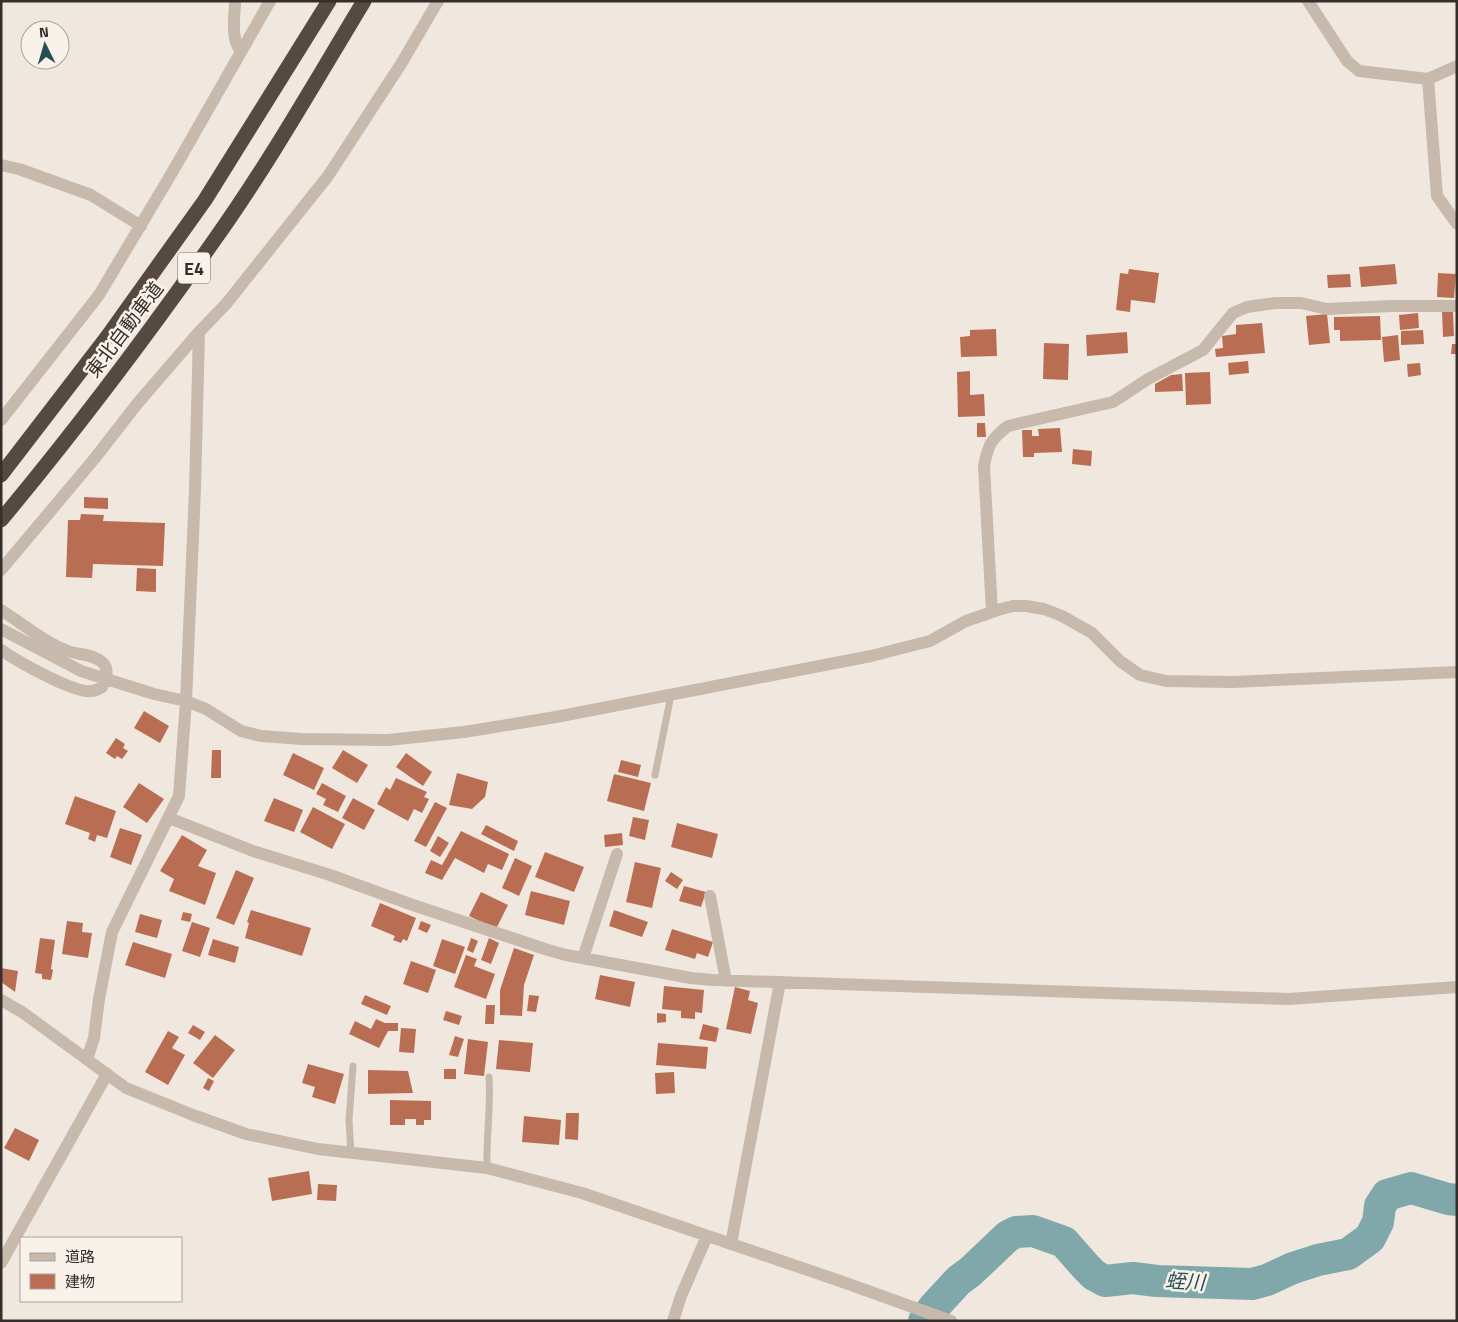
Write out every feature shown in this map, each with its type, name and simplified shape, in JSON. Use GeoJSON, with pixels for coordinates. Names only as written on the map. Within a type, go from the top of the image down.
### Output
{"type":"FeatureCollection","features":[{"type":"Feature","properties":{"kind":"highway","name":"東北自動車道"},"geometry":{"type":"LineString","coordinates":[[1,475],[107,337],[205,200],[329,1]]}},
{"type":"Feature","properties":{"kind":"highway","name":"東北自動車道"},"geometry":{"type":"LineString","coordinates":[[1,520],[120,370],[214,242],[270,156],[364,1]]}},
{"type":"Feature","properties":{"kind":"street"},"geometry":{"type":"LineString","coordinates":[[235,1],[235,38],[236,44],[241,51]]}},
{"type":"Feature","properties":{"kind":"street"},"geometry":{"type":"LineString","coordinates":[[1,420],[99,295],[270,1]]}},
{"type":"Feature","properties":{"kind":"street"},"geometry":{"type":"LineString","coordinates":[[1,570],[95,458],[136,404],[226,304],[328,176],[401,64],[438,1]]}},
{"type":"Feature","properties":{"kind":"street"},"geometry":{"type":"LineString","coordinates":[[1308,1],[1347,61],[1359,70],[1428,79],[1457,66]]}},
{"type":"Feature","properties":{"kind":"street"},"geometry":{"type":"LineString","coordinates":[[1428,79],[1437,196],[1457,224]]}},
{"type":"Feature","properties":{"kind":"street"},"geometry":{"type":"LineString","coordinates":[[1,165],[19,168],[91,195],[140,226]]}},
{"type":"Feature","properties":{"kind":"street"},"geometry":{"type":"LineString","coordinates":[[992,612],[984,466],[986,451],[994,436],[1008,426],[1113,402],[1148,380],[1203,350],[1233,313],[1247,307],[1275,303],[1301,303],[1327,309],[1457,306]]}},
{"type":"Feature","properties":{"kind":"street"},"geometry":{"type":"LineString","coordinates":[[87,1059],[94,1038],[99,999],[112,932],[179,796],[186,701],[195,489],[199,332]]}},
{"type":"Feature","properties":{"kind":"street"},"geometry":{"type":"LineString","coordinates":[[1,629],[81,671],[154,694],[186,701],[206,709],[241,731],[261,736],[302,739],[388,740],[464,732],[556,717],[871,656],[927,642],[966,621],[1013,606],[1044,609],[1062,616],[1092,633],[1120,661],[1140,674],[1166,681],[1233,682],[1457,672]]}},
{"type":"Feature","properties":{"kind":"street"},"geometry":{"type":"LineString","coordinates":[[1,610],[62,648],[101,661],[106,667],[106,679],[102,687],[89,692],[63,683],[1,650]]}},
{"type":"Feature","properties":{"kind":"street"},"geometry":{"type":"LineString","coordinates":[[169,818],[253,851],[330,875],[548,950],[691,978],[726,981],[1289,999],[1457,987]]}},
{"type":"Feature","properties":{"kind":"street"},"geometry":{"type":"LineString","coordinates":[[583,958],[617,854]]}},
{"type":"Feature","properties":{"kind":"street"},"geometry":{"type":"LineString","coordinates":[[710,896],[726,981]]}},
{"type":"Feature","properties":{"kind":"street"},"geometry":{"type":"LineString","coordinates":[[732,1244],[780,982]]}},
{"type":"Feature","properties":{"kind":"street"},"geometry":{"type":"LineString","coordinates":[[1,1000],[22,1012],[126,1088],[246,1134],[318,1149],[487,1168],[582,1193],[945,1319]]}},
{"type":"Feature","properties":{"kind":"street"},"geometry":{"type":"LineString","coordinates":[[1,1263],[107,1074]]}},
{"type":"Feature","properties":{"kind":"street"},"geometry":{"type":"LineString","coordinates":[[673,1321],[681,1296],[707,1236]]}},
{"type":"Feature","properties":{"kind":"lane"},"geometry":{"type":"LineString","coordinates":[[655,775],[672,695]]}},
{"type":"Feature","properties":{"kind":"lane"},"geometry":{"type":"LineString","coordinates":[[351,1153],[349,1120],[353,1066]]}},
{"type":"Feature","properties":{"kind":"lane"},"geometry":{"type":"LineString","coordinates":[[487,1168],[486,1148],[491,1103],[489,1077]]}},
{"type":"Feature","properties":{"kind":"building"},"geometry":{"type":"Polygon","coordinates":[[[1395,264],[1397,284],[1361,287],[1359,267],[1395,264]]]}},
{"type":"Feature","properties":{"kind":"building"},"geometry":{"type":"Polygon","coordinates":[[[1129,269],[1159,273],[1155,303],[1131,300],[1130,312],[1116,310],[1120,273],[1128,274],[1129,269]]]}},
{"type":"Feature","properties":{"kind":"building"},"geometry":{"type":"Polygon","coordinates":[[[1438,273],[1456,274],[1454,298],[1437,297],[1438,273]]]}},
{"type":"Feature","properties":{"kind":"building"},"geometry":{"type":"Polygon","coordinates":[[[1350,274],[1351,287],[1328,288],[1327,275],[1350,274]]]}},
{"type":"Feature","properties":{"kind":"building"},"geometry":{"type":"Polygon","coordinates":[[[1442,311],[1453,311],[1454,336],[1443,337],[1442,311]]]}},
{"type":"Feature","properties":{"kind":"building"},"geometry":{"type":"Polygon","coordinates":[[[1418,313],[1419,328],[1400,330],[1399,315],[1418,313]]]}},
{"type":"Feature","properties":{"kind":"building"},"geometry":{"type":"Polygon","coordinates":[[[1327,314],[1330,343],[1309,345],[1306,316],[1327,314]]]}},
{"type":"Feature","properties":{"kind":"building"},"geometry":{"type":"Polygon","coordinates":[[[1380,316],[1381,340],[1340,341],[1340,330],[1334,330],[1334,317],[1380,316]]]}},
{"type":"Feature","properties":{"kind":"building"},"geometry":{"type":"Polygon","coordinates":[[[1262,323],[1265,353],[1216,357],[1215,349],[1223,348],[1222,336],[1236,334],[1236,325],[1262,323]]]}},
{"type":"Feature","properties":{"kind":"building"},"geometry":{"type":"Polygon","coordinates":[[[996,329],[997,356],[961,357],[960,337],[970,336],[970,330],[996,329]]]}},
{"type":"Feature","properties":{"kind":"building"},"geometry":{"type":"Polygon","coordinates":[[[1423,330],[1424,344],[1401,345],[1401,331],[1423,330]]]}},
{"type":"Feature","properties":{"kind":"building"},"geometry":{"type":"Polygon","coordinates":[[[1127,332],[1128,353],[1087,356],[1086,335],[1127,332]]]}},
{"type":"Feature","properties":{"kind":"building"},"geometry":{"type":"Polygon","coordinates":[[[1398,335],[1400,360],[1384,362],[1382,337],[1398,335]]]}},
{"type":"Feature","properties":{"kind":"building"},"geometry":{"type":"Polygon","coordinates":[[[1044,343],[1069,344],[1068,380],[1043,379],[1044,343]]]}},
{"type":"Feature","properties":{"kind":"building"},"geometry":{"type":"Polygon","coordinates":[[[1452,344],[1457,344],[1457,354],[1451,354],[1452,344]]]}},
{"type":"Feature","properties":{"kind":"building"},"geometry":{"type":"Polygon","coordinates":[[[1248,361],[1249,373],[1229,375],[1228,363],[1248,361]]]}},
{"type":"Feature","properties":{"kind":"building"},"geometry":{"type":"Polygon","coordinates":[[[1420,363],[1421,375],[1408,377],[1407,364],[1420,363]]]}},
{"type":"Feature","properties":{"kind":"building"},"geometry":{"type":"Polygon","coordinates":[[[970,371],[970,395],[984,394],[985,416],[958,417],[957,372],[970,371]]]}},
{"type":"Feature","properties":{"kind":"building"},"geometry":{"type":"Polygon","coordinates":[[[1210,372],[1211,404],[1186,405],[1185,373],[1210,372]]]}},
{"type":"Feature","properties":{"kind":"building"},"geometry":{"type":"Polygon","coordinates":[[[1182,374],[1183,391],[1155,392],[1155,384],[1171,375],[1182,374]]]}},
{"type":"Feature","properties":{"kind":"building"},"geometry":{"type":"Polygon","coordinates":[[[977,423],[985,423],[986,437],[977,437],[977,423]]]}},
{"type":"Feature","properties":{"kind":"building"},"geometry":{"type":"Polygon","coordinates":[[[1060,428],[1062,452],[1034,453],[1034,457],[1023,457],[1022,430],[1032,430],[1032,436],[1039,436],[1038,429],[1060,428]]]}},
{"type":"Feature","properties":{"kind":"building"},"geometry":{"type":"Polygon","coordinates":[[[1073,449],[1092,451],[1091,466],[1072,464],[1073,449]]]}},
{"type":"Feature","properties":{"kind":"building"},"geometry":{"type":"Polygon","coordinates":[[[84,497],[108,498],[108,509],[84,508],[84,497]]]}},
{"type":"Feature","properties":{"kind":"building"},"geometry":{"type":"Polygon","coordinates":[[[81,514],[104,515],[103,521],[165,523],[163,566],[93,564],[92,578],[66,577],[68,520],[80,520],[81,514]]]}},
{"type":"Feature","properties":{"kind":"building"},"geometry":{"type":"Polygon","coordinates":[[[137,568],[156,569],[156,592],[136,591],[137,568]]]}},
{"type":"Feature","properties":{"kind":"building"},"geometry":{"type":"Polygon","coordinates":[[[144,711],[169,726],[160,743],[134,728],[144,711]]]}},
{"type":"Feature","properties":{"kind":"building"},"geometry":{"type":"Polygon","coordinates":[[[116,738],[125,744],[123,748],[128,751],[122,759],[117,756],[115,759],[106,753],[116,738]]]}},
{"type":"Feature","properties":{"kind":"building"},"geometry":{"type":"Polygon","coordinates":[[[212,750],[221,750],[221,778],[211,778],[212,750]]]}},
{"type":"Feature","properties":{"kind":"building"},"geometry":{"type":"Polygon","coordinates":[[[343,750],[368,765],[357,783],[332,768],[343,750]]]}},
{"type":"Feature","properties":{"kind":"building"},"geometry":{"type":"Polygon","coordinates":[[[293,753],[324,768],[314,790],[283,775],[293,753]]]}},
{"type":"Feature","properties":{"kind":"building"},"geometry":{"type":"Polygon","coordinates":[[[406,753],[432,772],[423,786],[396,767],[406,753]]]}},
{"type":"Feature","properties":{"kind":"building"},"geometry":{"type":"Polygon","coordinates":[[[621,760],[641,765],[638,777],[618,772],[621,760]]]}},
{"type":"Feature","properties":{"kind":"building"},"geometry":{"type":"Polygon","coordinates":[[[457,773],[488,782],[485,797],[472,809],[449,805],[457,773]]]}},
{"type":"Feature","properties":{"kind":"building"},"geometry":{"type":"Polygon","coordinates":[[[614,774],[651,783],[644,811],[607,801],[614,774]]]}},
{"type":"Feature","properties":{"kind":"building"},"geometry":{"type":"Polygon","coordinates":[[[396,778],[427,792],[424,797],[429,799],[422,813],[414,809],[408,821],[377,804],[386,787],[390,790],[396,778]]]}},
{"type":"Feature","properties":{"kind":"building"},"geometry":{"type":"Polygon","coordinates":[[[139,783],[164,799],[147,823],[123,807],[139,783]]]}},
{"type":"Feature","properties":{"kind":"building"},"geometry":{"type":"Polygon","coordinates":[[[322,783],[346,796],[338,812],[323,805],[326,799],[316,794],[322,783]]]}},
{"type":"Feature","properties":{"kind":"building"},"geometry":{"type":"Polygon","coordinates":[[[75,796],[116,811],[107,838],[97,835],[95,842],[88,839],[90,833],[65,824],[75,796]]]}},
{"type":"Feature","properties":{"kind":"building"},"geometry":{"type":"Polygon","coordinates":[[[274,798],[303,810],[294,832],[264,821],[274,798]]]}},
{"type":"Feature","properties":{"kind":"building"},"geometry":{"type":"Polygon","coordinates":[[[353,798],[375,810],[364,830],[342,818],[353,798]]]}},
{"type":"Feature","properties":{"kind":"building"},"geometry":{"type":"Polygon","coordinates":[[[435,802],[447,808],[426,847],[414,841],[435,802]]]}},
{"type":"Feature","properties":{"kind":"building"},"geometry":{"type":"Polygon","coordinates":[[[313,807],[345,824],[332,849],[300,832],[313,807]]]}},
{"type":"Feature","properties":{"kind":"building"},"geometry":{"type":"Polygon","coordinates":[[[633,817],[649,820],[645,840],[629,836],[633,817]]]}},
{"type":"Feature","properties":{"kind":"building"},"geometry":{"type":"Polygon","coordinates":[[[677,823],[718,834],[712,858],[671,847],[677,823]]]}},
{"type":"Feature","properties":{"kind":"building"},"geometry":{"type":"Polygon","coordinates":[[[486,825],[518,841],[514,851],[481,834],[486,825]]]}},
{"type":"Feature","properties":{"kind":"building"},"geometry":{"type":"Polygon","coordinates":[[[120,828],[142,835],[131,865],[110,857],[120,828]]]}},
{"type":"Feature","properties":{"kind":"building"},"geometry":{"type":"Polygon","coordinates":[[[461,831],[509,854],[502,870],[488,864],[484,873],[455,858],[442,880],[425,873],[431,860],[442,865],[461,831]]]}},
{"type":"Feature","properties":{"kind":"building"},"geometry":{"type":"Polygon","coordinates":[[[622,833],[623,845],[605,847],[604,835],[622,833]]]}},
{"type":"Feature","properties":{"kind":"building"},"geometry":{"type":"Polygon","coordinates":[[[182,835],[207,850],[198,866],[216,873],[205,905],[169,891],[174,879],[160,871],[182,835]]]}},
{"type":"Feature","properties":{"kind":"building"},"geometry":{"type":"Polygon","coordinates":[[[438,836],[449,843],[440,857],[430,851],[438,836]]]}},
{"type":"Feature","properties":{"kind":"building"},"geometry":{"type":"Polygon","coordinates":[[[545,852],[584,867],[574,892],[535,877],[545,852]]]}},
{"type":"Feature","properties":{"kind":"building"},"geometry":{"type":"Polygon","coordinates":[[[515,858],[532,866],[519,896],[502,888],[515,858]]]}},
{"type":"Feature","properties":{"kind":"building"},"geometry":{"type":"Polygon","coordinates":[[[635,862],[661,868],[652,908],[626,902],[635,862]]]}},
{"type":"Feature","properties":{"kind":"building"},"geometry":{"type":"Polygon","coordinates":[[[236,870],[254,878],[234,925],[216,918],[236,870]]]}},
{"type":"Feature","properties":{"kind":"building"},"geometry":{"type":"Polygon","coordinates":[[[671,872],[683,880],[677,889],[665,881],[671,872]]]}},
{"type":"Feature","properties":{"kind":"building"},"geometry":{"type":"Polygon","coordinates":[[[684,886],[706,892],[701,907],[679,901],[684,886]]]}},
{"type":"Feature","properties":{"kind":"building"},"geometry":{"type":"Polygon","coordinates":[[[531,891],[570,901],[564,925],[525,915],[531,891]]]}},
{"type":"Feature","properties":{"kind":"building"},"geometry":{"type":"Polygon","coordinates":[[[481,892],[508,905],[496,929],[469,916],[481,892]]]}},
{"type":"Feature","properties":{"kind":"building"},"geometry":{"type":"Polygon","coordinates":[[[380,903],[416,918],[407,941],[403,939],[401,943],[393,940],[395,936],[371,926],[380,903]]]}},
{"type":"Feature","properties":{"kind":"building"},"geometry":{"type":"Polygon","coordinates":[[[251,910],[311,928],[302,956],[245,938],[251,910]]]}},
{"type":"Feature","properties":{"kind":"building"},"geometry":{"type":"Polygon","coordinates":[[[614,910],[648,922],[642,937],[609,926],[614,910]]]}},
{"type":"Feature","properties":{"kind":"building"},"geometry":{"type":"Polygon","coordinates":[[[183,912],[192,914],[190,922],[181,920],[183,912]]]}},
{"type":"Feature","properties":{"kind":"building"},"geometry":{"type":"Polygon","coordinates":[[[140,914],[162,920],[157,938],[135,932],[140,914]]]}},
{"type":"Feature","properties":{"kind":"building"},"geometry":{"type":"Polygon","coordinates":[[[67,921],[83,923],[82,932],[92,933],[88,958],[62,954],[67,921]]]}},
{"type":"Feature","properties":{"kind":"building"},"geometry":{"type":"Polygon","coordinates":[[[421,921],[431,925],[427,933],[418,929],[421,921]]]}},
{"type":"Feature","properties":{"kind":"building"},"geometry":{"type":"Polygon","coordinates":[[[192,922],[210,928],[200,957],[182,951],[192,922]]]}},
{"type":"Feature","properties":{"kind":"building"},"geometry":{"type":"Polygon","coordinates":[[[672,929],[713,942],[708,957],[697,953],[695,959],[665,950],[672,929]]]}},
{"type":"Feature","properties":{"kind":"building"},"geometry":{"type":"Polygon","coordinates":[[[40,938],[55,940],[51,980],[42,979],[42,974],[35,973],[40,938]]]}},
{"type":"Feature","properties":{"kind":"building"},"geometry":{"type":"Polygon","coordinates":[[[471,938],[478,941],[473,953],[467,950],[471,938]]]}},
{"type":"Feature","properties":{"kind":"building"},"geometry":{"type":"Polygon","coordinates":[[[489,938],[499,943],[491,964],[481,960],[489,938]]]}},
{"type":"Feature","properties":{"kind":"building"},"geometry":{"type":"Polygon","coordinates":[[[213,939],[239,947],[235,963],[208,955],[213,939]]]}},
{"type":"Feature","properties":{"kind":"building"},"geometry":{"type":"Polygon","coordinates":[[[442,939],[465,947],[455,974],[433,966],[442,939]]]}},
{"type":"Feature","properties":{"kind":"building"},"geometry":{"type":"Polygon","coordinates":[[[133,942],[172,954],[165,978],[125,965],[133,942]]]}},
{"type":"Feature","properties":{"kind":"building"},"geometry":{"type":"Polygon","coordinates":[[[514,948],[534,955],[524,985],[522,1016],[500,1015],[500,990],[514,948]]]}},
{"type":"Feature","properties":{"kind":"building"},"geometry":{"type":"Polygon","coordinates":[[[466,955],[477,959],[474,966],[495,974],[486,999],[454,987],[466,955]]]}},
{"type":"Feature","properties":{"kind":"building"},"geometry":{"type":"Polygon","coordinates":[[[411,961],[436,970],[428,993],[403,984],[411,961]]]}},
{"type":"Feature","properties":{"kind":"building"},"geometry":{"type":"Polygon","coordinates":[[[1,968],[18,971],[15,992],[1,982],[1,968]]]}},
{"type":"Feature","properties":{"kind":"building"},"geometry":{"type":"Polygon","coordinates":[[[600,975],[635,982],[630,1007],[595,999],[600,975]]]}},
{"type":"Feature","properties":{"kind":"building"},"geometry":{"type":"Polygon","coordinates":[[[664,986],[704,990],[702,1013],[695,1012],[695,1019],[681,1018],[681,1011],[662,1009],[664,986]]]}},
{"type":"Feature","properties":{"kind":"building"},"geometry":{"type":"Polygon","coordinates":[[[735,987],[750,991],[748,1000],[758,1003],[751,1034],[726,1029],[735,987]]]}},
{"type":"Feature","properties":{"kind":"building"},"geometry":{"type":"Polygon","coordinates":[[[365,995],[391,1006],[387,1015],[361,1004],[365,995]]]}},
{"type":"Feature","properties":{"kind":"building"},"geometry":{"type":"Polygon","coordinates":[[[529,995],[539,996],[536,1012],[527,1011],[529,995]]]}},
{"type":"Feature","properties":{"kind":"building"},"geometry":{"type":"Polygon","coordinates":[[[486,1005],[495,1005],[494,1024],[485,1024],[486,1005]]]}},
{"type":"Feature","properties":{"kind":"building"},"geometry":{"type":"Polygon","coordinates":[[[446,1011],[462,1016],[459,1025],[443,1020],[446,1011]]]}},
{"type":"Feature","properties":{"kind":"building"},"geometry":{"type":"Polygon","coordinates":[[[657,1013],[666,1014],[666,1022],[657,1023],[657,1013]]]}},
{"type":"Feature","properties":{"kind":"building"},"geometry":{"type":"Polygon","coordinates":[[[376,1019],[385,1023],[398,1023],[398,1031],[388,1031],[379,1048],[349,1034],[355,1021],[371,1029],[376,1019]]]}},
{"type":"Feature","properties":{"kind":"building"},"geometry":{"type":"Polygon","coordinates":[[[703,1024],[719,1028],[716,1042],[699,1039],[703,1024]]]}},
{"type":"Feature","properties":{"kind":"building"},"geometry":{"type":"Polygon","coordinates":[[[193,1025],[205,1032],[200,1040],[188,1033],[193,1025]]]}},
{"type":"Feature","properties":{"kind":"building"},"geometry":{"type":"Polygon","coordinates":[[[401,1028],[416,1029],[414,1053],[399,1052],[401,1028]]]}},
{"type":"Feature","properties":{"kind":"building"},"geometry":{"type":"Polygon","coordinates":[[[168,1031],[179,1037],[172,1048],[185,1055],[168,1085],[145,1072],[168,1031]]]}},
{"type":"Feature","properties":{"kind":"building"},"geometry":{"type":"Polygon","coordinates":[[[215,1035],[235,1050],[213,1078],[193,1063],[215,1035]]]}},
{"type":"Feature","properties":{"kind":"building"},"geometry":{"type":"Polygon","coordinates":[[[455,1036],[464,1039],[458,1057],[449,1055],[455,1036]]]}},
{"type":"Feature","properties":{"kind":"building"},"geometry":{"type":"Polygon","coordinates":[[[468,1039],[488,1042],[484,1076],[464,1074],[468,1039]]]}},
{"type":"Feature","properties":{"kind":"building"},"geometry":{"type":"Polygon","coordinates":[[[499,1040],[533,1043],[530,1072],[496,1069],[499,1040]]]}},
{"type":"Feature","properties":{"kind":"building"},"geometry":{"type":"Polygon","coordinates":[[[658,1043],[708,1047],[706,1069],[656,1065],[658,1043]]]}},
{"type":"Feature","properties":{"kind":"building"},"geometry":{"type":"Polygon","coordinates":[[[308,1064],[344,1074],[335,1104],[312,1097],[315,1087],[302,1083],[308,1064]]]}},
{"type":"Feature","properties":{"kind":"building"},"geometry":{"type":"Polygon","coordinates":[[[444,1069],[456,1069],[456,1079],[444,1079],[444,1069]]]}},
{"type":"Feature","properties":{"kind":"building"},"geometry":{"type":"Polygon","coordinates":[[[368,1070],[408,1071],[413,1093],[368,1094],[368,1070]]]}},
{"type":"Feature","properties":{"kind":"building"},"geometry":{"type":"Polygon","coordinates":[[[674,1072],[675,1093],[656,1094],[655,1073],[674,1072]]]}},
{"type":"Feature","properties":{"kind":"building"},"geometry":{"type":"Polygon","coordinates":[[[208,1078],[214,1081],[209,1091],[203,1088],[208,1078]]]}},
{"type":"Feature","properties":{"kind":"building"},"geometry":{"type":"Polygon","coordinates":[[[390,1100],[431,1101],[431,1120],[424,1120],[424,1125],[416,1125],[416,1119],[405,1119],[405,1125],[390,1125],[390,1100]]]}},
{"type":"Feature","properties":{"kind":"building"},"geometry":{"type":"Polygon","coordinates":[[[566,1113],[579,1113],[578,1140],[565,1139],[566,1113]]]}},
{"type":"Feature","properties":{"kind":"building"},"geometry":{"type":"Polygon","coordinates":[[[524,1116],[561,1120],[559,1145],[522,1142],[524,1116]]]}},
{"type":"Feature","properties":{"kind":"building"},"geometry":{"type":"Polygon","coordinates":[[[15,1128],[39,1140],[29,1161],[4,1148],[15,1128]]]}},
{"type":"Feature","properties":{"kind":"building"},"geometry":{"type":"Polygon","coordinates":[[[309,1171],[312,1194],[272,1201],[268,1178],[309,1171]]]}},
{"type":"Feature","properties":{"kind":"building"},"geometry":{"type":"Polygon","coordinates":[[[318,1184],[337,1185],[336,1201],[317,1200],[318,1184]]]}},
{"type":"Feature","properties":{"kind":"waterway","name":"蛭川"},"geometry":{"type":"LineString","coordinates":[[924,1321],[959,1280],[1008,1236],[1016,1232],[1033,1231],[1064,1242],[1094,1275],[1105,1281],[1133,1278],[1157,1281],[1252,1284],[1318,1260],[1348,1254],[1370,1238],[1378,1222],[1380,1206],[1387,1195],[1411,1188],[1457,1200]]}}]}
